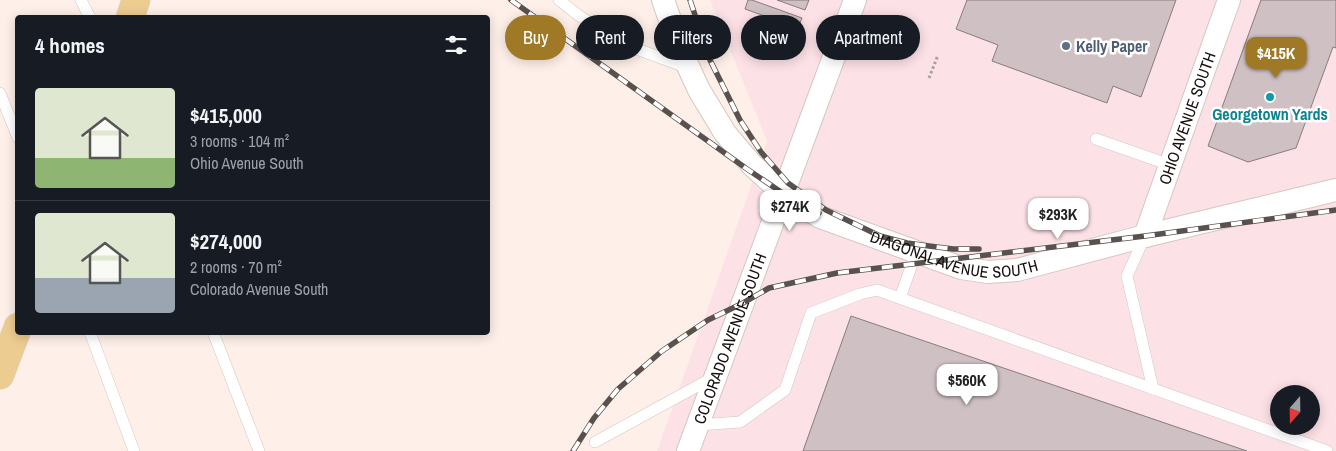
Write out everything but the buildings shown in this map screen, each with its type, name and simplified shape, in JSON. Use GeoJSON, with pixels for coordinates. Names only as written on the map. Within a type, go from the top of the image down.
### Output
{"type":"FeatureCollection","features":[{"type":"Feature","properties":{"kind":"main road"},"geometry":{"type":"LineString","coordinates":[[131,15],[136,0]]}},
{"type":"Feature","properties":{"kind":"main road"},"geometry":{"type":"LineString","coordinates":[[0,375],[15,335]]}},
{"type":"Feature","properties":{"kind":"street","name":"DIAGONAL AVENUE SOUTH"},"geometry":{"type":"LineString","coordinates":[[663,0],[680,51],[699,90],[725,133],[752,165],[784,194],[820,218],[961,268],[988,272],[1017,270],[1144,236],[1336,190]]}},
{"type":"Feature","properties":{"kind":"street","name":"COLORADO AVENUE SOUTH"},"geometry":{"type":"LineString","coordinates":[[688,451],[856,0]]}},
{"type":"Feature","properties":{"kind":"street","name":"OHIO AVENUE SOUTH"},"geometry":{"type":"LineString","coordinates":[[1144,236],[1229,0]]}},
{"type":"Feature","properties":{"kind":"lane"},"geometry":{"type":"LineString","coordinates":[[81,0],[88,15]]}},
{"type":"Feature","properties":{"kind":"lane"},"geometry":{"type":"LineString","coordinates":[[559,0],[578,15],[623,44],[688,68]]}},
{"type":"Feature","properties":{"kind":"lane"},"geometry":{"type":"LineString","coordinates":[[0,93],[15,130]]}},
{"type":"Feature","properties":{"kind":"lane"},"geometry":{"type":"LineString","coordinates":[[1096,139],[1170,165]]}},
{"type":"Feature","properties":{"kind":"lane"},"geometry":{"type":"LineString","coordinates":[[1144,236],[1127,276],[1153,389]]}},
{"type":"Feature","properties":{"kind":"lane"},"geometry":{"type":"LineString","coordinates":[[900,298],[916,253]]}},
{"type":"Feature","properties":{"kind":"lane"},"geometry":{"type":"LineString","coordinates":[[698,425],[740,422],[785,390],[811,313],[860,294],[877,290],[1326,451]]}},
{"type":"Feature","properties":{"kind":"lane"},"geometry":{"type":"LineString","coordinates":[[91,335],[134,451]]}},
{"type":"Feature","properties":{"kind":"lane"},"geometry":{"type":"LineString","coordinates":[[214,335],[259,451]]}},
{"type":"Feature","properties":{"kind":"lane"},"geometry":{"type":"LineString","coordinates":[[595,442],[716,376]]}},
{"type":"Feature","properties":{"kind":"path"},"geometry":{"type":"LineString","coordinates":[[929,78],[938,55]]}},
{"type":"Feature","properties":{"kind":"shaded area"},"geometry":{"type":"Polygon","coordinates":[[[710,0],[1336,0],[1336,451],[657,451],[767,141],[731,52],[731,15],[716,15],[710,0]]]}},
{"type":"Feature","properties":{"kind":"railway"},"geometry":{"type":"LineString","coordinates":[[511,0],[747,169],[784,194],[819,213]]}},
{"type":"Feature","properties":{"kind":"railway"},"geometry":{"type":"LineString","coordinates":[[690,0],[710,60],[740,120],[761,152],[788,183],[826,210],[880,236],[929,246],[953,249],[979,249]]}},
{"type":"Feature","properties":{"kind":"railway"},"geometry":{"type":"LineString","coordinates":[[573,451],[594,418],[618,389],[662,351],[708,320],[769,288],[837,273],[1145,236],[1336,210]]}},
{"type":"Feature","properties":{"kind":"place","name":"Kelly Paper"},"geometry":{"type":"Point","coordinates":[1066,46]}},
{"type":"Feature","properties":{"kind":"place","name":"Georgetown Yards"},"geometry":{"type":"Point","coordinates":[1270,97]}}]}
